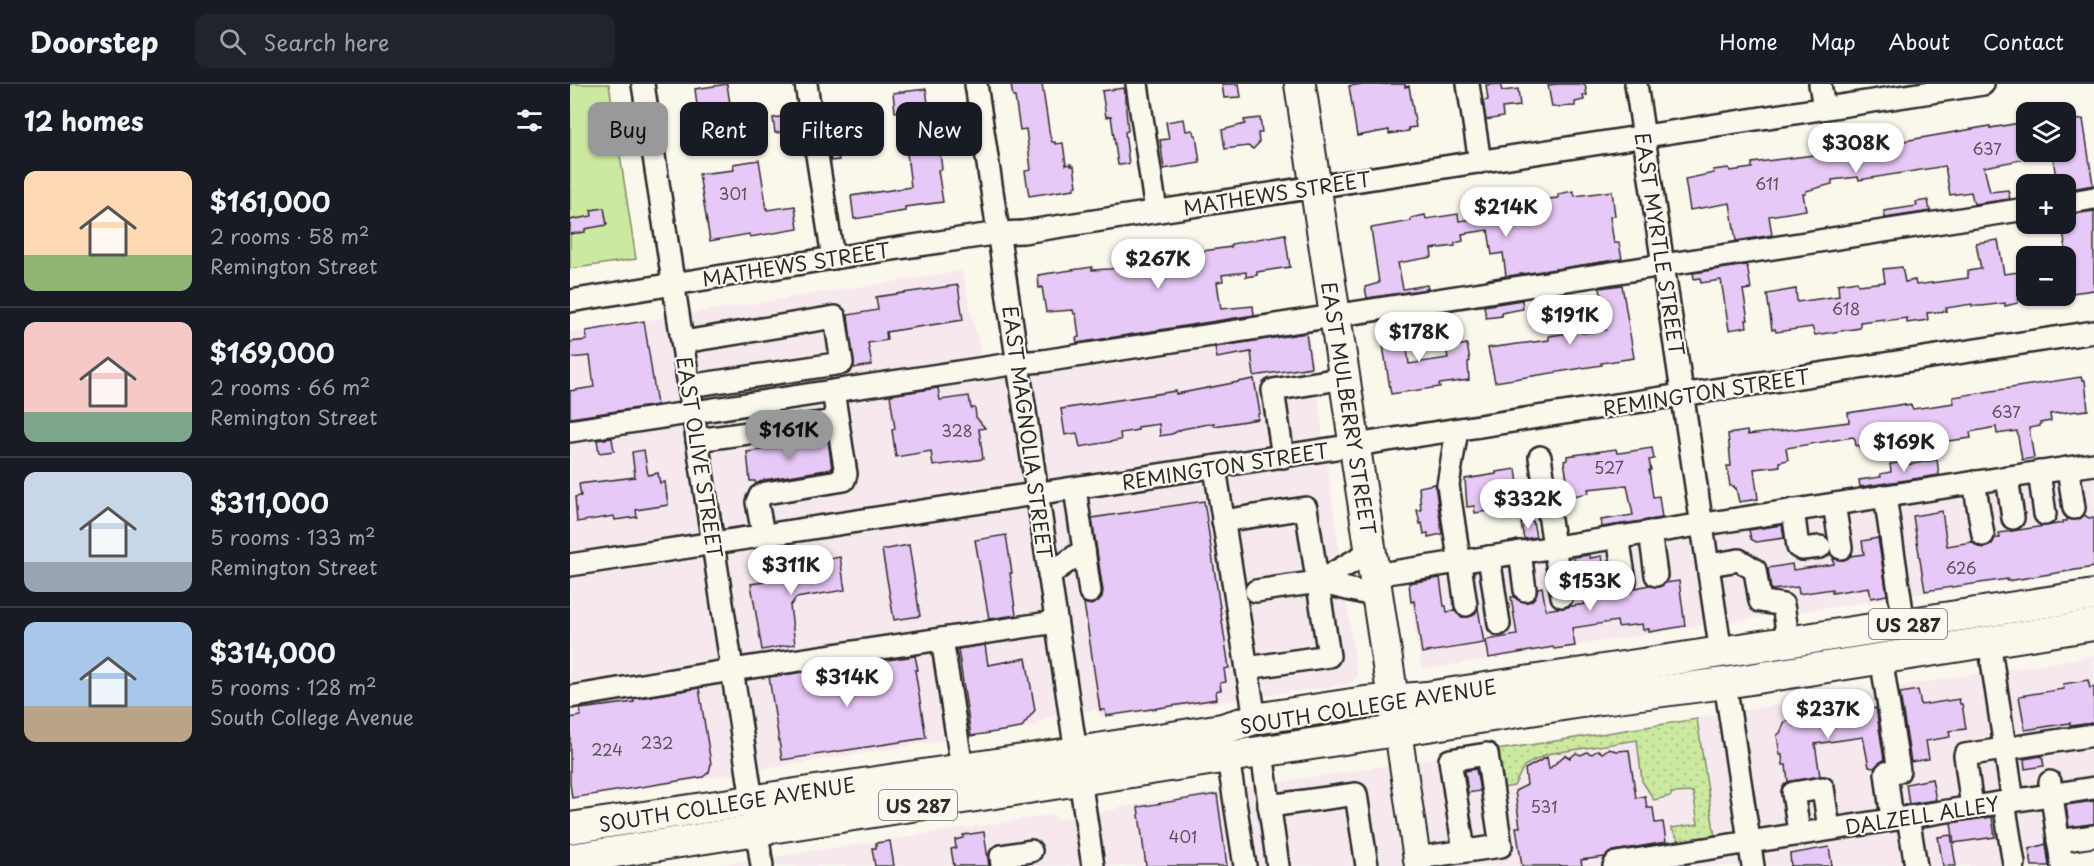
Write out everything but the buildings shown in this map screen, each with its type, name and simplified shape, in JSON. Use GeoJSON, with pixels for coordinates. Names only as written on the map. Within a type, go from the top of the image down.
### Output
{"type":"FeatureCollection","features":[{"type":"Feature","properties":{"kind":"highway","name":"EAST MULBERRY STREET"},"geometry":{"type":"LineString","coordinates":[[1300,84],[1398,731]]}},
{"type":"Feature","properties":{"kind":"highway","name":"SOUTH COLLEGE AVENUE"},"geometry":{"type":"LineString","coordinates":[[570,860],[756,830],[1078,766],[1255,719],[1426,697],[2094,595]]}},
{"type":"Feature","properties":{"kind":"highway","name":"SOUTH COLLEGE AVENUE"},"geometry":{"type":"LineString","coordinates":[[570,828],[962,768],[1078,766],[1228,758],[2094,625]]}},
{"type":"Feature","properties":{"kind":"highway"},"geometry":{"type":"LineString","coordinates":[[1725,683],[1734,672],[1756,661],[1838,646],[1862,632]]}},
{"type":"Feature","properties":{"kind":"highway"},"geometry":{"type":"LineString","coordinates":[[1601,699],[1633,685],[1690,674],[1705,667],[1721,653]]}},
{"type":"Feature","properties":{"kind":"main road"},"geometry":{"type":"LineString","coordinates":[[1398,731],[1418,862]]}},
{"type":"Feature","properties":{"kind":"street","name":"EAST OLIVE STREET"},"geometry":{"type":"LineString","coordinates":[[643,84],[762,866]]}},
{"type":"Feature","properties":{"kind":"street"},"geometry":{"type":"LineString","coordinates":[[806,84],[833,258]]}},
{"type":"Feature","properties":{"kind":"street","name":"EAST MAGNOLIA STREET"},"geometry":{"type":"LineString","coordinates":[[976,84],[1093,866]]}},
{"type":"Feature","properties":{"kind":"street"},"geometry":{"type":"LineString","coordinates":[[1137,84],[1156,211]]}},
{"type":"Feature","properties":{"kind":"street"},"geometry":{"type":"LineString","coordinates":[[1468,84],[1480,162]]}},
{"type":"Feature","properties":{"kind":"street","name":"EAST MYRTLE STREET"},"geometry":{"type":"LineString","coordinates":[[1636,84],[1721,653]]}},
{"type":"Feature","properties":{"kind":"street"},"geometry":{"type":"LineString","coordinates":[[1820,84],[1824,108]]}},
{"type":"Feature","properties":{"kind":"street","name":"MATHEWS STREET"},"geometry":{"type":"LineString","coordinates":[[570,301],[833,258],[999,233],[1023,232],[1983,84]]}},
{"type":"Feature","properties":{"kind":"street"},"geometry":{"type":"LineString","coordinates":[[2076,201],[2094,198]]}},
{"type":"Feature","properties":{"kind":"street"},"geometry":{"type":"LineString","coordinates":[[570,431],[1042,361],[2016,211]]}},
{"type":"Feature","properties":{"kind":"street"},"geometry":{"type":"LineString","coordinates":[[682,342],[835,317],[842,363],[689,386]]}},
{"type":"Feature","properties":{"kind":"street","name":"REMINGTON STREET"},"geometry":{"type":"LineString","coordinates":[[570,565],[2094,332]]}},
{"type":"Feature","properties":{"kind":"street"},"geometry":{"type":"LineString","coordinates":[[1283,457],[1273,390],[1345,378]]}},
{"type":"Feature","properties":{"kind":"street"},"geometry":{"type":"LineString","coordinates":[[764,534],[758,502],[760,496],[766,493],[844,480],[846,474],[833,391]]}},
{"type":"Feature","properties":{"kind":"street"},"geometry":{"type":"LineString","coordinates":[[697,440],[837,421]]}},
{"type":"Feature","properties":{"kind":"street"},"geometry":{"type":"LineString","coordinates":[[1457,430],[1448,485],[1466,605]]}},
{"type":"Feature","properties":{"kind":"street"},"geometry":{"type":"LineString","coordinates":[[1540,457],[1562,596]]}},
{"type":"Feature","properties":{"kind":"street"},"geometry":{"type":"LineString","coordinates":[[1256,591],[2094,464]]}},
{"type":"Feature","properties":{"kind":"street"},"geometry":{"type":"LineString","coordinates":[[1215,468],[1255,719]]}},
{"type":"Feature","properties":{"kind":"street"},"geometry":{"type":"LineString","coordinates":[[2068,468],[2074,508]]}},
{"type":"Feature","properties":{"kind":"street"},"geometry":{"type":"LineString","coordinates":[[2039,472],[2045,514]]}},
{"type":"Feature","properties":{"kind":"street"},"geometry":{"type":"LineString","coordinates":[[2007,477],[2013,518]]}},
{"type":"Feature","properties":{"kind":"street"},"geometry":{"type":"LineString","coordinates":[[1974,482],[1983,536]]}},
{"type":"Feature","properties":{"kind":"street"},"geometry":{"type":"LineString","coordinates":[[1075,489],[1090,592]]}},
{"type":"Feature","properties":{"kind":"street"},"geometry":{"type":"LineString","coordinates":[[1885,496],[1904,625]]}},
{"type":"Feature","properties":{"kind":"street"},"geometry":{"type":"LineString","coordinates":[[1792,510],[1798,547],[1802,549],[1830,548],[1834,504]]}},
{"type":"Feature","properties":{"kind":"street"},"geometry":{"type":"LineString","coordinates":[[1223,521],[1306,508],[1329,656],[1247,668]]}},
{"type":"Feature","properties":{"kind":"street"},"geometry":{"type":"LineString","coordinates":[[1650,532],[1656,575]]}},
{"type":"Feature","properties":{"kind":"street"},"geometry":{"type":"LineString","coordinates":[[1618,537],[1625,581]]}},
{"type":"Feature","properties":{"kind":"street"},"geometry":{"type":"LineString","coordinates":[[1049,575],[1084,550]]}},
{"type":"Feature","properties":{"kind":"street"},"geometry":{"type":"LineString","coordinates":[[1520,552],[1525,590]]}},
{"type":"Feature","properties":{"kind":"street"},"geometry":{"type":"LineString","coordinates":[[1490,557],[1499,624]]}},
{"type":"Feature","properties":{"kind":"street"},"geometry":{"type":"LineString","coordinates":[[1709,565],[1739,560],[1755,570],[1760,601],[1783,605],[1789,643]]}},
{"type":"Feature","properties":{"kind":"street"},"geometry":{"type":"LineString","coordinates":[[1318,582],[1374,574]]}},
{"type":"Feature","properties":{"kind":"street"},"geometry":{"type":"LineString","coordinates":[[570,697],[732,670],[1056,622]]}},
{"type":"Feature","properties":{"kind":"street"},"geometry":{"type":"LineString","coordinates":[[942,639],[962,768]]}},
{"type":"Feature","properties":{"kind":"street"},"geometry":{"type":"LineString","coordinates":[[1989,641],[2005,749],[2014,864]]}},
{"type":"Feature","properties":{"kind":"street"},"geometry":{"type":"LineString","coordinates":[[1881,657],[1899,771],[1886,773],[1916,866]]}},
{"type":"Feature","properties":{"kind":"street"},"geometry":{"type":"LineString","coordinates":[[1725,683],[1754,866]]}},
{"type":"Feature","properties":{"kind":"street"},"geometry":{"type":"LineString","coordinates":[[1972,807],[1965,755],[2094,735]]}},
{"type":"Feature","properties":{"kind":"street"},"geometry":{"type":"LineString","coordinates":[[1262,753],[1278,866]]}},
{"type":"Feature","properties":{"kind":"street"},"geometry":{"type":"LineString","coordinates":[[1418,862],[1464,851],[1501,846],[1487,754],[1450,760],[1464,851]]}},
{"type":"Feature","properties":{"kind":"street"},"geometry":{"type":"LineString","coordinates":[[1228,758],[1245,866]]}},
{"type":"Feature","properties":{"kind":"street"},"geometry":{"type":"LineString","coordinates":[[2094,775],[2049,782],[2062,865],[2094,859]]}},
{"type":"Feature","properties":{"kind":"street"},"geometry":{"type":"LineString","coordinates":[[1798,825],[1793,793],[1823,788],[1829,829]]}},
{"type":"Feature","properties":{"kind":"street","name":"DALZELL ALLEY"},"geometry":{"type":"LineString","coordinates":[[1614,866],[1616,863],[1698,858],[1750,841],[2094,788]]}},
{"type":"Feature","properties":{"kind":"street"},"geometry":{"type":"LineString","coordinates":[[1269,806],[1356,794],[1366,866]]}},
{"type":"Feature","properties":{"kind":"street"},"geometry":{"type":"LineString","coordinates":[[2058,841],[2094,836]]}},
{"type":"Feature","properties":{"kind":"street"},"geometry":{"type":"LineString","coordinates":[[1002,866],[1001,856],[1031,851]]}},
{"type":"Feature","properties":{"kind":"shaded area"},"geometry":{"type":"Polygon","coordinates":[[[962,271],[986,377],[1308,328],[1357,675],[1355,680],[1351,684],[1101,718],[1096,710],[1049,717],[1035,726],[570,800],[570,332],[962,271]]]}},
{"type":"Feature","properties":{"kind":"shaded area"},"geometry":{"type":"Polygon","coordinates":[[[2094,476],[2094,567],[1425,669],[1421,665],[1406,577],[2094,476]]]}},
{"type":"Feature","properties":{"kind":"shaded area"},"geometry":{"type":"Polygon","coordinates":[[[2094,656],[2094,866],[713,866],[1051,815],[1058,819],[1119,807],[2094,656]]]}},
{"type":"Feature","properties":{"kind":"green space"},"geometry":{"type":"Polygon","coordinates":[[[570,84],[609,84],[612,102],[588,102],[588,156],[620,156],[636,259],[570,269],[570,84]]]}},
{"type":"Feature","properties":{"kind":"green space"},"geometry":{"type":"Polygon","coordinates":[[[1697,719],[1715,837],[1681,843],[1671,828],[1698,824],[1693,792],[1671,793],[1671,796],[1654,800],[1642,781],[1637,740],[1547,754],[1524,766],[1514,786],[1496,789],[1491,751],[1697,719]]]}}]}
